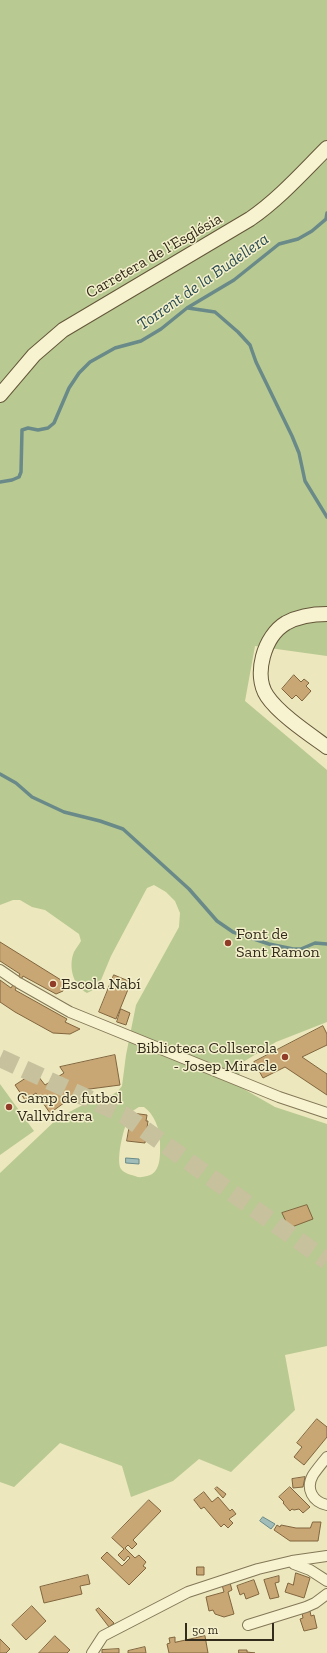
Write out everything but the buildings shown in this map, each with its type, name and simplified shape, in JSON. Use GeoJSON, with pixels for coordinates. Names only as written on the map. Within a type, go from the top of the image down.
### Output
{"type":"FeatureCollection","features":[{"type":"Feature","properties":{"kind":"main road","name":"Carretera de l'Església"},"geometry":{"type":"LineString","coordinates":[[0,395],[34,355],[63,330],[262,211],[280,196],[327,148]]}},
{"type":"Feature","properties":{"kind":"main road"},"geometry":{"type":"LineString","coordinates":[[327,614],[304,616],[279,628],[266,649],[260,674],[264,690],[269,699],[291,719],[327,747]]}},
{"type":"Feature","properties":{"kind":"street"},"geometry":{"type":"LineString","coordinates":[[0,970],[17,982],[70,1012],[279,1097],[327,1114]]}},
{"type":"Feature","properties":{"kind":"street"},"geometry":{"type":"LineString","coordinates":[[327,1457],[312,1476],[310,1486],[313,1498],[321,1504],[327,1505]]}},
{"type":"Feature","properties":{"kind":"street"},"geometry":{"type":"LineString","coordinates":[[92,1653],[103,1636],[188,1592],[258,1569],[292,1561],[327,1556]]}},
{"type":"Feature","properties":{"kind":"street"},"geometry":{"type":"LineString","coordinates":[[292,1561],[294,1564],[310,1570],[327,1581]]}},
{"type":"Feature","properties":{"kind":"street"},"geometry":{"type":"LineString","coordinates":[[248,1625],[306,1607],[315,1603],[327,1594]]}},
{"type":"Feature","properties":{"kind":"green space"},"geometry":{"type":"Polygon","coordinates":[[[0,0],[327,0],[327,656],[255,646],[245,701],[327,770],[327,1022],[276,1042],[243,1062],[239,1082],[242,1088],[275,1107],[327,1124],[327,1346],[285,1355],[295,1410],[231,1472],[199,1459],[173,1481],[131,1497],[122,1466],[60,1443],[14,1487],[0,1482],[0,1173],[58,1118],[92,1100],[112,1095],[122,1086],[126,1055],[136,1005],[179,927],[180,913],[175,901],[166,892],[154,885],[147,888],[111,956],[101,980],[93,990],[87,993],[78,986],[72,969],[72,957],[81,941],[79,934],[45,910],[32,907],[20,900],[13,900],[0,905],[0,0]],[[139,1107],[132,1112],[129,1117],[124,1132],[119,1158],[119,1164],[122,1170],[126,1173],[140,1177],[152,1174],[155,1171],[158,1167],[160,1157],[160,1137],[158,1127],[151,1114],[144,1107],[139,1107]]]}},
{"type":"Feature","properties":{"kind":"green space","name":"Camp de futbol Vallvidrera"},"geometry":{"type":"Polygon","coordinates":[[[0,1084],[34,1131],[0,1155],[0,1084]]]}},
{"type":"Feature","properties":{"kind":"water"},"geometry":{"type":"Polygon","coordinates":[[[126,1158],[139,1159],[139,1164],[126,1163],[126,1158]]]}},
{"type":"Feature","properties":{"kind":"water"},"geometry":{"type":"Polygon","coordinates":[[[263,1517],[275,1524],[271,1529],[260,1521],[263,1517]]]}},
{"type":"Feature","properties":{"kind":"waterway","name":"Torrent de la Budellera"},"geometry":{"type":"LineString","coordinates":[[0,482],[19,477],[21,472],[22,430],[28,428],[38,430],[48,428],[54,423],[69,388],[79,373],[90,362],[115,348],[141,341],[161,329],[187,308],[234,280],[279,244],[298,239],[312,231],[326,219],[327,213]]}},
{"type":"Feature","properties":{"kind":"waterway"},"geometry":{"type":"LineString","coordinates":[[188,308],[215,312],[238,332],[250,345],[256,362],[299,453],[305,481],[327,517]]}},
{"type":"Feature","properties":{"kind":"waterway"},"geometry":{"type":"LineString","coordinates":[[0,774],[16,783],[32,797],[64,812],[100,821],[123,829],[189,889],[217,921],[233,932],[269,944],[293,949],[301,949],[315,943],[327,944]]}},
{"type":"Feature","properties":{"kind":"tunnel"},"geometry":{"type":"LineString","coordinates":[[0,1058],[124,1115],[327,1261]]}},
{"type":"Feature","properties":{"kind":"place","name":"Font de Sant Ramon"},"geometry":{"type":"Point","coordinates":[228,943]}},
{"type":"Feature","properties":{"kind":"place","name":"Escola Nabí"},"geometry":{"type":"Point","coordinates":[53,984]}},
{"type":"Feature","properties":{"kind":"place","name":"Biblioteca Collserola - Josep Miracle"},"geometry":{"type":"Point","coordinates":[285,1057]}},
{"type":"Feature","properties":{"kind":"place","name":"Camp de futbol Vallvidrera"},"geometry":{"type":"Point","coordinates":[9,1107]}}]}
